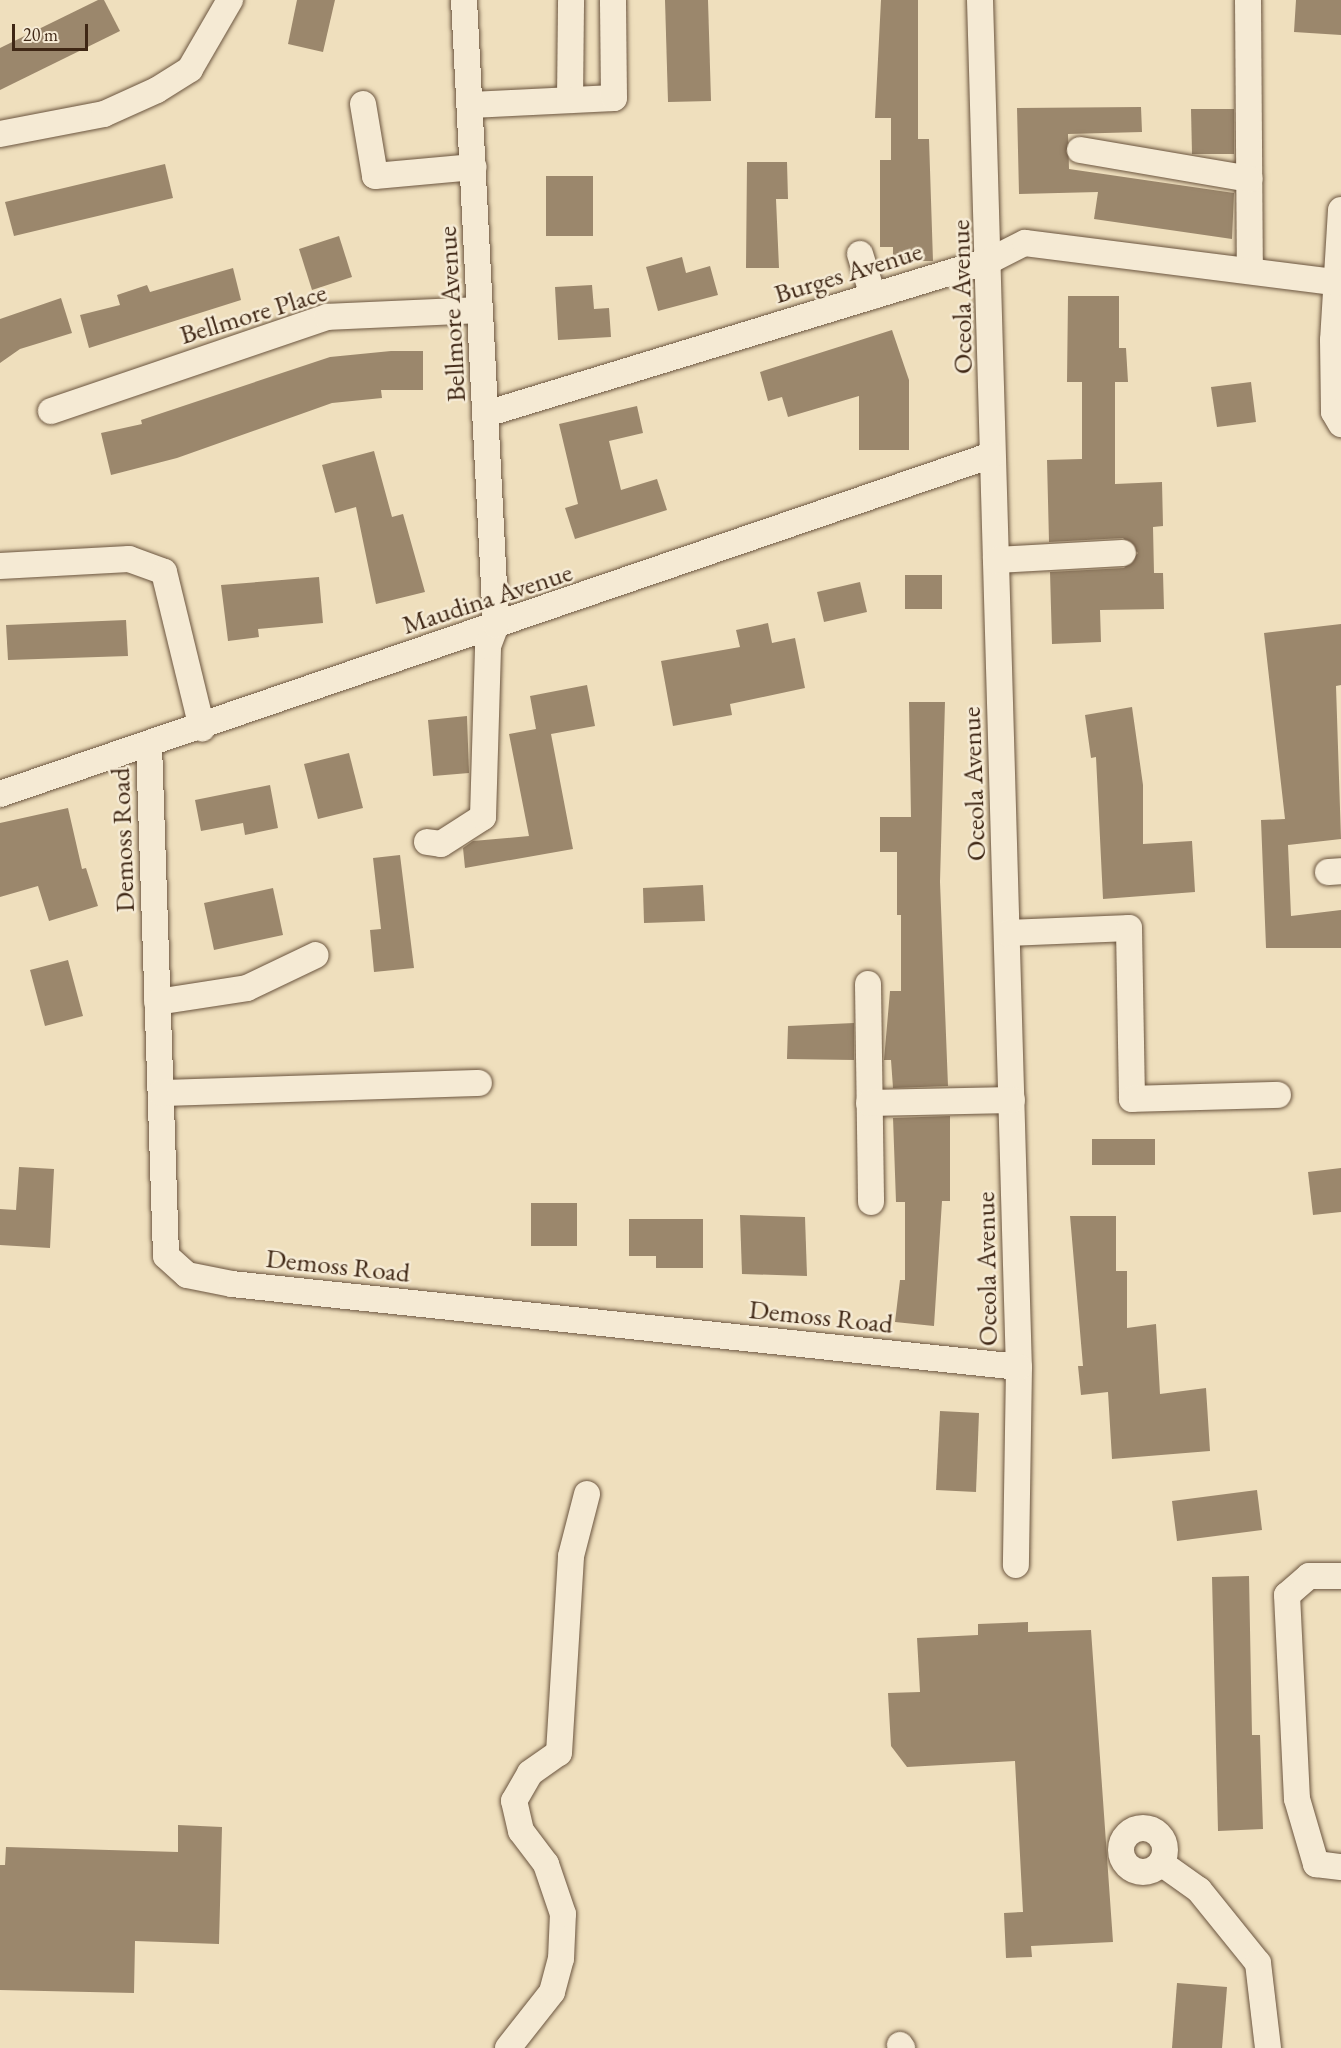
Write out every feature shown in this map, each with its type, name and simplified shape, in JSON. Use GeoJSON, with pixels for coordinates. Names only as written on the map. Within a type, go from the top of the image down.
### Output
{"type":"FeatureCollection","features":[{"type":"Feature","properties":{"kind":"street"},"geometry":{"type":"LineString","coordinates":[[0,134],[104,114],[158,90],[190,69],[230,0]]}},
{"type":"Feature","properties":{"kind":"street","name":"Bellmore Avenue"},"geometry":{"type":"LineString","coordinates":[[427,842],[441,844],[483,817],[488,646],[496,625],[464,0]]}},
{"type":"Feature","properties":{"kind":"street"},"geometry":{"type":"LineString","coordinates":[[570,100],[571,0]]}},
{"type":"Feature","properties":{"kind":"street"},"geometry":{"type":"LineString","coordinates":[[471,105],[614,98],[613,0]]}},
{"type":"Feature","properties":{"kind":"street","name":"Oceola Avenue"},"geometry":{"type":"LineString","coordinates":[[980,0],[991,260],[992,455],[1008,933],[1019,1367],[1016,1565]]}},
{"type":"Feature","properties":{"kind":"street"},"geometry":{"type":"LineString","coordinates":[[1248,0],[1250,271]]}},
{"type":"Feature","properties":{"kind":"street"},"geometry":{"type":"LineString","coordinates":[[363,104],[375,176],[474,167]]}},
{"type":"Feature","properties":{"kind":"street"},"geometry":{"type":"LineString","coordinates":[[1080,150],[1250,178]]}},
{"type":"Feature","properties":{"kind":"street"},"geometry":{"type":"LineString","coordinates":[[1341,210],[1334,412],[1341,424]]}},
{"type":"Feature","properties":{"kind":"street","name":"Burges Avenue"},"geometry":{"type":"LineString","coordinates":[[486,414],[991,260],[1025,243],[1338,283]]}},
{"type":"Feature","properties":{"kind":"street"},"geometry":{"type":"LineString","coordinates":[[860,254],[873,296]]}},
{"type":"Feature","properties":{"kind":"street","name":"Bellmore Place"},"geometry":{"type":"LineString","coordinates":[[51,411],[327,317],[390,310],[479,310]]}},
{"type":"Feature","properties":{"kind":"street","name":"Maudina Avenue"},"geometry":{"type":"LineString","coordinates":[[0,794],[202,728],[992,455]]}},
{"type":"Feature","properties":{"kind":"street"},"geometry":{"type":"LineString","coordinates":[[996,560],[1123,553]]}},
{"type":"Feature","properties":{"kind":"street"},"geometry":{"type":"LineString","coordinates":[[0,566],[129,559],[164,572],[202,728]]}},
{"type":"Feature","properties":{"kind":"street","name":"Demoss Road"},"geometry":{"type":"LineString","coordinates":[[149,745],[166,1256],[187,1275],[232,1284],[1019,1367]]}},
{"type":"Feature","properties":{"kind":"street"},"geometry":{"type":"LineString","coordinates":[[1008,933],[1129,928],[1132,1099],[1278,1095]]}},
{"type":"Feature","properties":{"kind":"street"},"geometry":{"type":"LineString","coordinates":[[158,1002],[247,988],[316,955]]}},
{"type":"Feature","properties":{"kind":"street"},"geometry":{"type":"LineString","coordinates":[[868,984],[871,1202]]}},
{"type":"Feature","properties":{"kind":"street"},"geometry":{"type":"LineString","coordinates":[[160,1093],[479,1083]]}},
{"type":"Feature","properties":{"kind":"street"},"geometry":{"type":"LineString","coordinates":[[869,1103],[1012,1100]]}},
{"type":"Feature","properties":{"kind":"street"},"geometry":{"type":"LineString","coordinates":[[508,2048],[552,1992],[561,1959],[563,1914],[546,1864],[521,1831],[514,1801],[530,1773],[559,1753],[571,1556],[587,1494]]}},
{"type":"Feature","properties":{"kind":"street"},"geometry":{"type":"LineString","coordinates":[[1341,1576],[1309,1576],[1287,1595],[1297,1799],[1316,1864],[1341,1867]]}},
{"type":"Feature","properties":{"kind":"street"},"geometry":{"type":"LineString","coordinates":[[1161,1863],[1199,1890],[1258,1963],[1268,2048]]}},
{"type":"Feature","properties":{"kind":"building"},"geometry":{"type":"Polygon","coordinates":[[[98,0],[104,0],[120,31],[0,90],[0,48],[98,0]]]}},
{"type":"Feature","properties":{"kind":"building"},"geometry":{"type":"Polygon","coordinates":[[[297,0],[335,0],[323,52],[288,44],[297,0]]]}},
{"type":"Feature","properties":{"kind":"building"},"geometry":{"type":"Polygon","coordinates":[[[665,0],[708,0],[711,101],[668,102],[665,0]]]}},
{"type":"Feature","properties":{"kind":"building"},"geometry":{"type":"Polygon","coordinates":[[[881,0],[918,0],[918,139],[929,139],[933,261],[893,261],[893,247],[880,247],[880,160],[891,160],[891,118],[875,118],[881,0]]]}},
{"type":"Feature","properties":{"kind":"building"},"geometry":{"type":"Polygon","coordinates":[[[1296,0],[1341,0],[1341,35],[1294,32],[1296,0]]]}},
{"type":"Feature","properties":{"kind":"building"},"geometry":{"type":"Polygon","coordinates":[[[1141,107],[1142,132],[1068,134],[1069,169],[1234,193],[1232,239],[1094,219],[1098,192],[1019,194],[1017,108],[1141,107]]]}},
{"type":"Feature","properties":{"kind":"building"},"geometry":{"type":"Polygon","coordinates":[[[1191,109],[1234,109],[1234,154],[1192,154],[1191,109]]]}},
{"type":"Feature","properties":{"kind":"building"},"geometry":{"type":"Polygon","coordinates":[[[747,162],[787,162],[788,199],[776,199],[779,268],[746,268],[747,162]]]}},
{"type":"Feature","properties":{"kind":"building"},"geometry":{"type":"Polygon","coordinates":[[[165,164],[173,198],[14,236],[5,202],[165,164]]]}},
{"type":"Feature","properties":{"kind":"building"},"geometry":{"type":"Polygon","coordinates":[[[546,176],[593,176],[593,236],[546,236],[546,176]]]}},
{"type":"Feature","properties":{"kind":"building"},"geometry":{"type":"Polygon","coordinates":[[[339,236],[352,277],[312,290],[299,249],[339,236]]]}},
{"type":"Feature","properties":{"kind":"building"},"geometry":{"type":"Polygon","coordinates":[[[682,257],[686,273],[710,266],[718,295],[658,311],[646,267],[682,257]]]}},
{"type":"Feature","properties":{"kind":"building"},"geometry":{"type":"Polygon","coordinates":[[[233,268],[241,300],[89,348],[80,315],[120,305],[117,295],[147,285],[150,292],[233,268]]]}},
{"type":"Feature","properties":{"kind":"building"},"geometry":{"type":"Polygon","coordinates":[[[592,285],[594,309],[609,308],[611,337],[558,340],[555,287],[592,285]]]}},
{"type":"Feature","properties":{"kind":"building"},"geometry":{"type":"Polygon","coordinates":[[[1068,296],[1119,296],[1119,348],[1126,348],[1128,382],[1115,382],[1115,484],[1162,482],[1163,526],[1153,527],[1154,573],[1163,573],[1164,609],[1100,610],[1101,642],[1052,644],[1050,572],[1124,568],[1138,553],[1123,538],[1049,542],[1047,460],[1082,459],[1082,382],[1067,382],[1068,296]]]}},
{"type":"Feature","properties":{"kind":"building"},"geometry":{"type":"Polygon","coordinates":[[[61,298],[72,333],[20,349],[0,363],[0,319],[61,298]]]}},
{"type":"Feature","properties":{"kind":"building"},"geometry":{"type":"Polygon","coordinates":[[[892,330],[909,380],[909,450],[859,450],[859,396],[788,417],[782,397],[768,401],[760,372],[892,330]]]}},
{"type":"Feature","properties":{"kind":"building"},"geometry":{"type":"Polygon","coordinates":[[[391,351],[423,351],[423,390],[381,390],[382,398],[332,403],[177,458],[111,475],[101,433],[142,424],[141,420],[330,357],[391,351]]]}},
{"type":"Feature","properties":{"kind":"building"},"geometry":{"type":"Polygon","coordinates":[[[1251,382],[1256,422],[1217,427],[1211,387],[1251,382]]]}},
{"type":"Feature","properties":{"kind":"building"},"geometry":{"type":"Polygon","coordinates":[[[637,406],[643,433],[609,441],[621,490],[657,479],[667,510],[575,539],[565,508],[578,504],[559,424],[637,406]]]}},
{"type":"Feature","properties":{"kind":"building"},"geometry":{"type":"Polygon","coordinates":[[[374,451],[392,517],[403,514],[425,592],[376,604],[356,507],[335,513],[322,465],[374,451]]]}},
{"type":"Feature","properties":{"kind":"building"},"geometry":{"type":"Polygon","coordinates":[[[905,575],[942,575],[942,609],[905,609],[905,575]]]}},
{"type":"Feature","properties":{"kind":"building"},"geometry":{"type":"Polygon","coordinates":[[[319,577],[323,623],[258,629],[259,637],[228,641],[221,585],[319,577]]]}},
{"type":"Feature","properties":{"kind":"building"},"geometry":{"type":"Polygon","coordinates":[[[860,582],[867,612],[824,622],[817,592],[860,582]]]}},
{"type":"Feature","properties":{"kind":"building"},"geometry":{"type":"Polygon","coordinates":[[[126,620],[128,656],[8,660],[6,625],[126,620]]]}},
{"type":"Feature","properties":{"kind":"building"},"geometry":{"type":"Polygon","coordinates":[[[768,623],[772,643],[795,638],[805,688],[730,704],[732,715],[673,726],[661,661],[740,647],[736,630],[768,623]]]}},
{"type":"Feature","properties":{"kind":"building"},"geometry":{"type":"Polygon","coordinates":[[[1341,624],[1341,685],[1336,686],[1341,839],[1288,845],[1291,916],[1341,910],[1341,948],[1266,948],[1261,820],[1285,819],[1264,633],[1341,624]]]}},
{"type":"Feature","properties":{"kind":"building"},"geometry":{"type":"Polygon","coordinates":[[[587,685],[595,726],[551,734],[573,849],[465,868],[463,848],[473,841],[529,836],[509,734],[536,729],[530,696],[587,685]]]}},
{"type":"Feature","properties":{"kind":"building"},"geometry":{"type":"Polygon","coordinates":[[[909,702],[945,702],[940,882],[948,1086],[893,1088],[891,1060],[884,1060],[890,991],[901,991],[901,915],[897,915],[897,852],[880,852],[880,817],[911,817],[909,702]]]}},
{"type":"Feature","properties":{"kind":"building"},"geometry":{"type":"Polygon","coordinates":[[[1132,707],[1143,785],[1143,844],[1192,841],[1195,892],[1103,899],[1096,757],[1091,758],[1085,715],[1132,707]]]}},
{"type":"Feature","properties":{"kind":"building"},"geometry":{"type":"Polygon","coordinates":[[[467,716],[469,773],[433,776],[428,720],[467,716]]]}},
{"type":"Feature","properties":{"kind":"building"},"geometry":{"type":"Polygon","coordinates":[[[349,753],[363,808],[318,819],[304,764],[349,753]]]}},
{"type":"Feature","properties":{"kind":"building"},"geometry":{"type":"Polygon","coordinates":[[[270,785],[278,828],[245,835],[243,823],[201,831],[195,800],[270,785]]]}},
{"type":"Feature","properties":{"kind":"building"},"geometry":{"type":"Polygon","coordinates":[[[68,808],[82,869],[86,868],[98,906],[49,921],[38,886],[0,897],[0,823],[68,808]]]}},
{"type":"Feature","properties":{"kind":"building"},"geometry":{"type":"Polygon","coordinates":[[[400,855],[414,968],[374,972],[370,930],[381,929],[373,858],[400,855]]]}},
{"type":"Feature","properties":{"kind":"building"},"geometry":{"type":"Polygon","coordinates":[[[703,885],[705,921],[644,923],[643,888],[703,885]]]}},
{"type":"Feature","properties":{"kind":"building"},"geometry":{"type":"Polygon","coordinates":[[[273,888],[283,935],[214,950],[204,903],[273,888]]]}},
{"type":"Feature","properties":{"kind":"building"},"geometry":{"type":"Polygon","coordinates":[[[68,960],[83,1016],[45,1026],[30,970],[68,960]]]}},
{"type":"Feature","properties":{"kind":"building"},"geometry":{"type":"Polygon","coordinates":[[[854,1023],[854,1060],[787,1059],[788,1026],[854,1023]]]}},
{"type":"Feature","properties":{"kind":"building"},"geometry":{"type":"Polygon","coordinates":[[[950,1116],[950,1201],[942,1201],[934,1326],[895,1322],[900,1280],[905,1280],[905,1202],[896,1202],[893,1118],[950,1116]]]}},
{"type":"Feature","properties":{"kind":"building"},"geometry":{"type":"Polygon","coordinates":[[[1092,1139],[1155,1139],[1155,1165],[1092,1165],[1092,1139]]]}},
{"type":"Feature","properties":{"kind":"building"},"geometry":{"type":"Polygon","coordinates":[[[19,1167],[54,1169],[50,1248],[0,1245],[0,1209],[16,1210],[19,1167]]]}},
{"type":"Feature","properties":{"kind":"building"},"geometry":{"type":"Polygon","coordinates":[[[1341,1168],[1341,1212],[1313,1215],[1308,1172],[1341,1168]]]}},
{"type":"Feature","properties":{"kind":"building"},"geometry":{"type":"Polygon","coordinates":[[[531,1203],[577,1203],[577,1246],[531,1246],[531,1203]]]}},
{"type":"Feature","properties":{"kind":"building"},"geometry":{"type":"Polygon","coordinates":[[[740,1215],[805,1217],[807,1276],[742,1274],[740,1215]]]}},
{"type":"Feature","properties":{"kind":"building"},"geometry":{"type":"Polygon","coordinates":[[[1070,1216],[1116,1216],[1116,1271],[1127,1271],[1127,1328],[1156,1324],[1160,1394],[1206,1388],[1210,1451],[1112,1459],[1108,1392],[1081,1395],[1078,1366],[1083,1366],[1070,1216]]]}},
{"type":"Feature","properties":{"kind":"building"},"geometry":{"type":"Polygon","coordinates":[[[629,1219],[703,1219],[703,1268],[656,1268],[656,1256],[629,1256],[629,1219]]]}},
{"type":"Feature","properties":{"kind":"building"},"geometry":{"type":"Polygon","coordinates":[[[940,1411],[979,1413],[976,1492],[936,1490],[940,1411]]]}},
{"type":"Feature","properties":{"kind":"building"},"geometry":{"type":"Polygon","coordinates":[[[1257,1490],[1262,1530],[1177,1541],[1172,1501],[1257,1490]]]}},
{"type":"Feature","properties":{"kind":"building"},"geometry":{"type":"Polygon","coordinates":[[[1249,1576],[1252,1735],[1260,1735],[1263,1829],[1218,1831],[1212,1577],[1249,1576]]]}},
{"type":"Feature","properties":{"kind":"building"},"geometry":{"type":"Polygon","coordinates":[[[1028,1622],[1028,1632],[1091,1630],[1113,1942],[1031,1946],[1032,1957],[1006,1958],[1004,1913],[1023,1912],[1015,1761],[907,1767],[891,1746],[888,1693],[920,1692],[917,1638],[978,1635],[978,1624],[1028,1622]]]}},
{"type":"Feature","properties":{"kind":"building"},"geometry":{"type":"Polygon","coordinates":[[[178,1825],[222,1827],[219,1944],[135,1941],[134,1993],[0,1990],[0,1865],[5,1865],[6,1847],[178,1852],[178,1825]]]}},
{"type":"Feature","properties":{"kind":"building"},"geometry":{"type":"Polygon","coordinates":[[[1177,1983],[1227,1987],[1222,2048],[1172,2048],[1177,1983]]]}}]}
